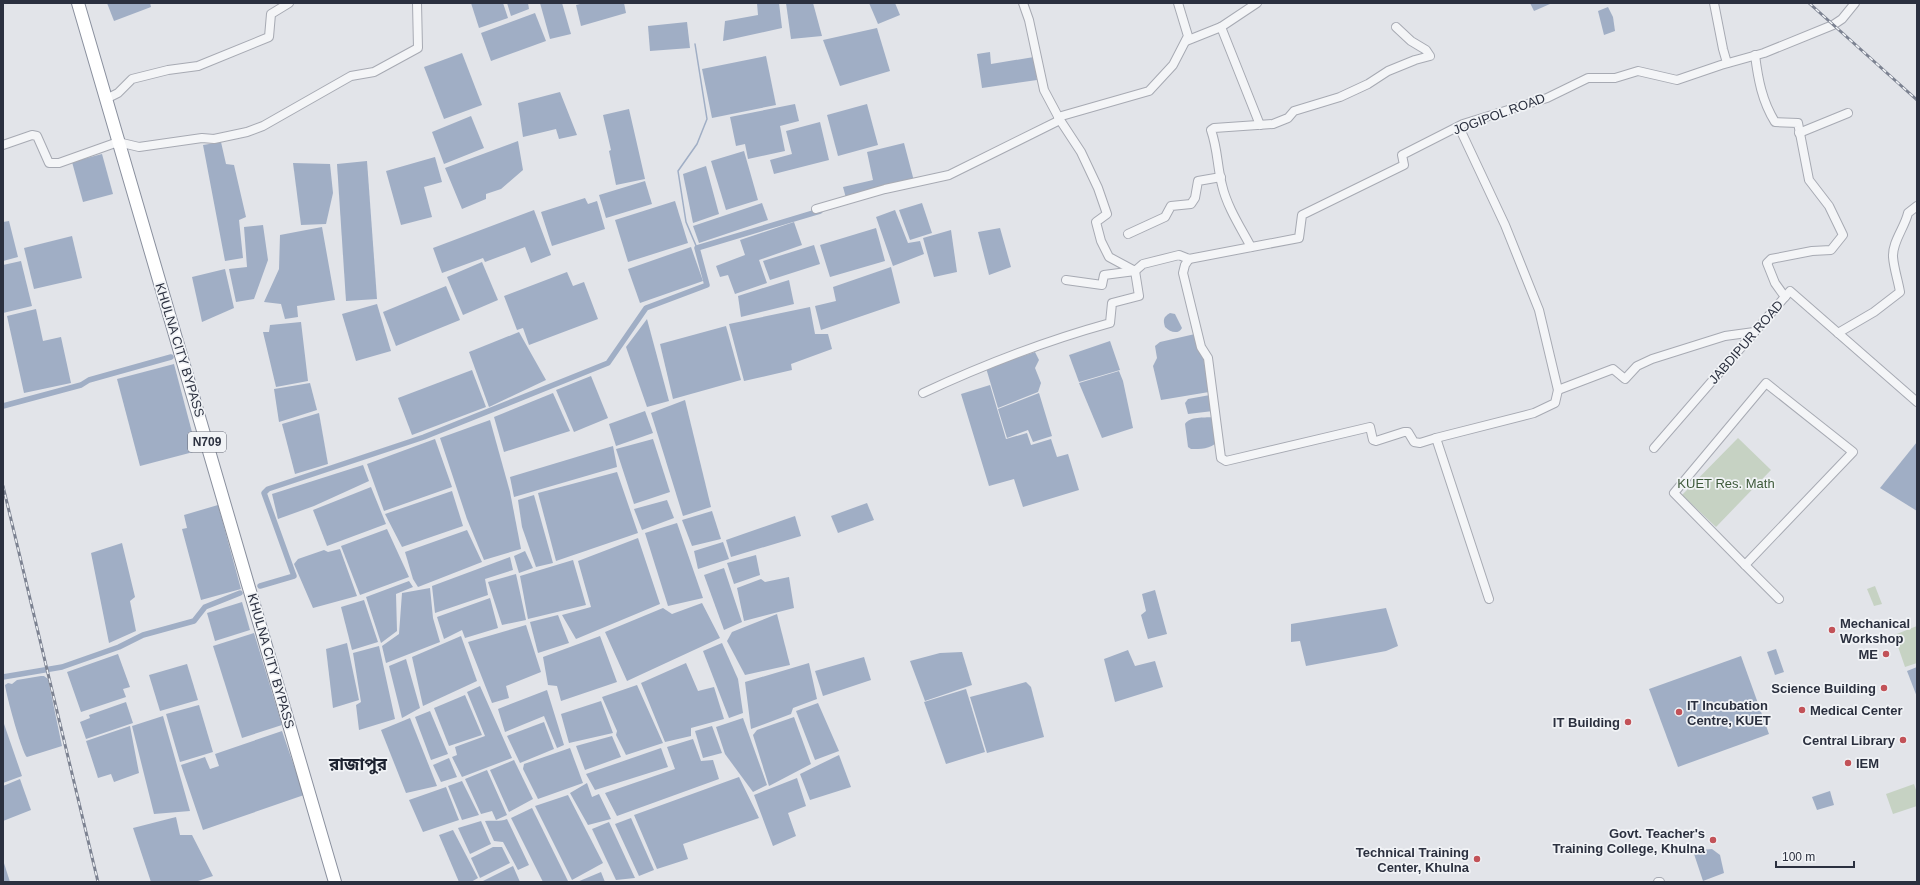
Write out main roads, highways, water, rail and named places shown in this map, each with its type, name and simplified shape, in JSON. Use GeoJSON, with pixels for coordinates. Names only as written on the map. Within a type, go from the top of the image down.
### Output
{"type":"FeatureCollection","features":[{"type":"Feature","properties":{"kind":"highway","name":"KHULNA CITY BYPASS"},"geometry":{"type":"LineString","coordinates":[[78,3],[335,882]]}},
{"type":"Feature","properties":{"kind":"water"},"geometry":{"type":"Polygon","coordinates":[[[107,3],[150,3],[151,7],[114,21],[107,3]]]}},
{"type":"Feature","properties":{"kind":"water"},"geometry":{"type":"Polygon","coordinates":[[[471,3],[503,3],[508,18],[479,28],[471,3]]]}},
{"type":"Feature","properties":{"kind":"water"},"geometry":{"type":"Polygon","coordinates":[[[507,3],[528,3],[529,9],[511,16],[507,3]]]}},
{"type":"Feature","properties":{"kind":"water"},"geometry":{"type":"Polygon","coordinates":[[[540,3],[562,3],[571,34],[550,39],[540,3]]]}},
{"type":"Feature","properties":{"kind":"water"},"geometry":{"type":"Polygon","coordinates":[[[584,3],[624,3],[626,13],[581,26],[576,5],[584,3]]]}},
{"type":"Feature","properties":{"kind":"water"},"geometry":{"type":"Polygon","coordinates":[[[757,3],[779,3],[782,28],[723,41],[725,21],[758,15],[757,3]]]}},
{"type":"Feature","properties":{"kind":"water"},"geometry":{"type":"Polygon","coordinates":[[[786,3],[813,3],[822,36],[791,39],[786,3]]]}},
{"type":"Feature","properties":{"kind":"water"},"geometry":{"type":"Polygon","coordinates":[[[869,3],[895,3],[900,15],[878,24],[869,3]]]}},
{"type":"Feature","properties":{"kind":"water"},"geometry":{"type":"Polygon","coordinates":[[[1530,3],[1550,3],[1550,4],[1534,11],[1530,3]]]}},
{"type":"Feature","properties":{"kind":"water"},"geometry":{"type":"Polygon","coordinates":[[[1608,7],[1613,17],[1615,31],[1604,35],[1598,11],[1608,7]]]}},
{"type":"Feature","properties":{"kind":"water"},"geometry":{"type":"Polygon","coordinates":[[[535,13],[546,41],[491,61],[481,33],[535,13]]]}},
{"type":"Feature","properties":{"kind":"water"},"geometry":{"type":"Polygon","coordinates":[[[687,22],[690,48],[650,51],[648,26],[687,22]]]}},
{"type":"Feature","properties":{"kind":"water"},"geometry":{"type":"Polygon","coordinates":[[[877,28],[890,71],[840,86],[823,40],[877,28]]]}},
{"type":"Feature","properties":{"kind":"water"},"geometry":{"type":"Polygon","coordinates":[[[990,52],[991,64],[1034,57],[1037,80],[982,88],[977,54],[990,52]]]}},
{"type":"Feature","properties":{"kind":"water"},"geometry":{"type":"Polygon","coordinates":[[[462,53],[482,105],[444,119],[424,67],[462,53]]]}},
{"type":"Feature","properties":{"kind":"water"},"geometry":{"type":"Polygon","coordinates":[[[766,56],[776,105],[712,118],[702,69],[766,56]]]}},
{"type":"Feature","properties":{"kind":"water"},"geometry":{"type":"Polygon","coordinates":[[[560,92],[577,135],[559,139],[556,129],[523,137],[518,103],[560,92]]]}},
{"type":"Feature","properties":{"kind":"water"},"geometry":{"type":"Polygon","coordinates":[[[795,104],[799,121],[780,126],[785,151],[748,159],[745,144],[736,146],[730,117],[795,104]]]}},
{"type":"Feature","properties":{"kind":"water"},"geometry":{"type":"Polygon","coordinates":[[[867,104],[878,145],[838,156],[827,115],[867,104]]]}},
{"type":"Feature","properties":{"kind":"water"},"geometry":{"type":"Polygon","coordinates":[[[629,109],[645,179],[616,185],[609,151],[611,150],[603,115],[629,109]]]}},
{"type":"Feature","properties":{"kind":"water"},"geometry":{"type":"Polygon","coordinates":[[[471,116],[484,148],[444,164],[432,132],[471,116]]]}},
{"type":"Feature","properties":{"kind":"water"},"geometry":{"type":"Polygon","coordinates":[[[820,122],[829,160],[774,174],[770,160],[792,154],[786,131],[820,122]]]}},
{"type":"Feature","properties":{"kind":"water"},"geometry":{"type":"Polygon","coordinates":[[[518,141],[523,170],[501,189],[486,194],[486,199],[462,209],[445,168],[518,141]]]}},
{"type":"Feature","properties":{"kind":"water"},"geometry":{"type":"Polygon","coordinates":[[[221,142],[226,164],[234,165],[246,217],[239,220],[243,258],[225,261],[203,145],[221,142]]]}},
{"type":"Feature","properties":{"kind":"water"},"geometry":{"type":"Polygon","coordinates":[[[904,143],[914,181],[846,198],[843,187],[873,180],[867,152],[904,143]]]}},
{"type":"Feature","properties":{"kind":"water"},"geometry":{"type":"Polygon","coordinates":[[[744,151],[758,200],[726,210],[711,161],[744,151]]]}},
{"type":"Feature","properties":{"kind":"water"},"geometry":{"type":"Polygon","coordinates":[[[102,154],[113,194],[83,202],[72,162],[102,154]]]}},
{"type":"Feature","properties":{"kind":"water"},"geometry":{"type":"Polygon","coordinates":[[[435,157],[442,182],[424,187],[432,217],[401,225],[386,171],[435,157]]]}},
{"type":"Feature","properties":{"kind":"water"},"geometry":{"type":"Polygon","coordinates":[[[367,161],[377,299],[346,301],[337,164],[367,161]]]}},
{"type":"Feature","properties":{"kind":"water"},"geometry":{"type":"Polygon","coordinates":[[[293,163],[330,164],[333,193],[326,224],[301,225],[293,163]]]}},
{"type":"Feature","properties":{"kind":"water"},"geometry":{"type":"Polygon","coordinates":[[[706,166],[719,214],[693,223],[683,174],[706,166]]]}},
{"type":"Feature","properties":{"kind":"water"},"geometry":{"type":"Polygon","coordinates":[[[645,181],[652,204],[606,218],[599,195],[645,181]]]}},
{"type":"Feature","properties":{"kind":"water"},"geometry":{"type":"Polygon","coordinates":[[[585,198],[588,204],[597,201],[605,229],[552,246],[541,212],[585,198]]]}},
{"type":"Feature","properties":{"kind":"water"},"geometry":{"type":"Polygon","coordinates":[[[675,201],[688,243],[628,262],[615,220],[675,201]]]}},
{"type":"Feature","properties":{"kind":"water"},"geometry":{"type":"Polygon","coordinates":[[[762,203],[768,220],[699,243],[693,226],[762,203]]]}},
{"type":"Feature","properties":{"kind":"water"},"geometry":{"type":"Polygon","coordinates":[[[922,203],[932,233],[910,240],[899,210],[922,203]]]}},
{"type":"Feature","properties":{"kind":"water"},"geometry":{"type":"Polygon","coordinates":[[[534,210],[551,255],[531,263],[525,247],[485,262],[483,258],[442,273],[433,248],[534,210]]]}},
{"type":"Feature","properties":{"kind":"water"},"geometry":{"type":"Polygon","coordinates":[[[895,210],[908,243],[920,241],[924,254],[893,266],[876,217],[895,210]]]}},
{"type":"Feature","properties":{"kind":"water"},"geometry":{"type":"Polygon","coordinates":[[[9,221],[18,257],[3,261],[3,222],[9,221]]]}},
{"type":"Feature","properties":{"kind":"water"},"geometry":{"type":"Polygon","coordinates":[[[794,222],[802,245],[759,260],[767,283],[735,294],[728,275],[720,277],[716,266],[745,255],[740,240],[794,222]]]}},
{"type":"Feature","properties":{"kind":"water"},"geometry":{"type":"Polygon","coordinates":[[[263,225],[268,260],[254,299],[236,302],[229,269],[247,267],[244,227],[263,225]]]}},
{"type":"Feature","properties":{"kind":"water"},"geometry":{"type":"Polygon","coordinates":[[[322,227],[335,300],[297,306],[298,317],[285,319],[281,304],[264,302],[279,269],[280,235],[322,227]]]}},
{"type":"Feature","properties":{"kind":"water"},"geometry":{"type":"Polygon","coordinates":[[[876,228],[885,261],[830,277],[820,245],[876,228]]]}},
{"type":"Feature","properties":{"kind":"water"},"geometry":{"type":"Polygon","coordinates":[[[1000,228],[1011,267],[989,275],[978,232],[1000,228]]]}},
{"type":"Feature","properties":{"kind":"water"},"geometry":{"type":"Polygon","coordinates":[[[951,230],[957,272],[934,277],[923,238],[951,230]]]}},
{"type":"Feature","properties":{"kind":"water"},"geometry":{"type":"Polygon","coordinates":[[[72,236],[82,278],[34,289],[24,248],[72,236]]]}},
{"type":"Feature","properties":{"kind":"water"},"geometry":{"type":"Polygon","coordinates":[[[814,245],[820,264],[770,280],[763,261],[814,245]]]}},
{"type":"Feature","properties":{"kind":"water"},"geometry":{"type":"Polygon","coordinates":[[[691,247],[703,281],[640,303],[628,269],[691,247]]]}},
{"type":"Feature","properties":{"kind":"water"},"geometry":{"type":"Polygon","coordinates":[[[21,261],[32,306],[3,313],[3,265],[21,261]]]}},
{"type":"Feature","properties":{"kind":"water"},"geometry":{"type":"Polygon","coordinates":[[[482,262],[498,300],[463,315],[447,277],[482,262]]]}},
{"type":"Feature","properties":{"kind":"water"},"geometry":{"type":"Polygon","coordinates":[[[891,267],[900,303],[821,330],[815,306],[836,301],[833,287],[891,267]]]}},
{"type":"Feature","properties":{"kind":"water"},"geometry":{"type":"Polygon","coordinates":[[[225,269],[234,308],[202,322],[192,277],[225,269]]]}},
{"type":"Feature","properties":{"kind":"water"},"geometry":{"type":"Polygon","coordinates":[[[567,272],[573,286],[584,282],[598,319],[529,345],[523,328],[517,330],[504,296],[567,272]]]}},
{"type":"Feature","properties":{"kind":"water"},"geometry":{"type":"Polygon","coordinates":[[[789,280],[794,304],[741,317],[738,296],[789,280]]]}},
{"type":"Feature","properties":{"kind":"water"},"geometry":{"type":"Polygon","coordinates":[[[446,286],[460,320],[396,346],[383,312],[446,286]]]}},
{"type":"Feature","properties":{"kind":"water"},"geometry":{"type":"Polygon","coordinates":[[[377,304],[391,351],[356,361],[342,314],[377,304]]]}},
{"type":"Feature","properties":{"kind":"water"},"geometry":{"type":"Polygon","coordinates":[[[810,307],[815,334],[828,334],[832,349],[791,364],[792,370],[744,381],[729,324],[810,307]]]}},
{"type":"Feature","properties":{"kind":"water"},"geometry":{"type":"Polygon","coordinates":[[[36,309],[43,341],[61,337],[71,383],[24,393],[7,316],[36,309]]]}},
{"type":"Feature","properties":{"kind":"water"},"geometry":{"type":"Polygon","coordinates":[[[1170,313],[1175,314],[1182,328],[1178,332],[1169,330],[1165,327],[1164,319],[1170,313]]]}},
{"type":"Feature","properties":{"kind":"water"},"geometry":{"type":"Polygon","coordinates":[[[647,319],[669,401],[647,407],[626,347],[647,319]]]}},
{"type":"Feature","properties":{"kind":"water"},"geometry":{"type":"Polygon","coordinates":[[[301,322],[308,381],[276,387],[263,332],[269,332],[270,325],[301,322]]]}},
{"type":"Feature","properties":{"kind":"water"},"geometry":{"type":"Polygon","coordinates":[[[726,326],[741,380],[673,399],[660,344],[726,326]]]}},
{"type":"Feature","properties":{"kind":"water"},"geometry":{"type":"Polygon","coordinates":[[[519,332],[546,380],[489,407],[469,352],[519,332]]]}},
{"type":"Feature","properties":{"kind":"water"},"geometry":{"type":"Polygon","coordinates":[[[1195,334],[1207,360],[1209,392],[1161,400],[1153,366],[1157,358],[1155,346],[1160,342],[1195,334]]]}},
{"type":"Feature","properties":{"kind":"water"},"geometry":{"type":"Polygon","coordinates":[[[1110,341],[1120,370],[1079,382],[1069,355],[1110,341]]]}},
{"type":"Feature","properties":{"kind":"water"},"geometry":{"type":"Polygon","coordinates":[[[1035,352],[1039,360],[1035,368],[1041,383],[1038,392],[998,408],[986,368],[1035,352]]]}},
{"type":"Feature","properties":{"kind":"water"},"geometry":{"type":"Polygon","coordinates":[[[174,364],[197,451],[140,466],[117,379],[174,364]]]}},
{"type":"Feature","properties":{"kind":"water"},"geometry":{"type":"Polygon","coordinates":[[[472,370],[486,407],[412,435],[398,398],[472,370]]]}},
{"type":"Feature","properties":{"kind":"water"},"geometry":{"type":"Polygon","coordinates":[[[1119,371],[1123,381],[1133,428],[1102,438],[1079,383],[1119,371]]]}},
{"type":"Feature","properties":{"kind":"water"},"geometry":{"type":"Polygon","coordinates":[[[591,376],[608,418],[574,432],[556,390],[591,376]]]}},
{"type":"Feature","properties":{"kind":"water"},"geometry":{"type":"Polygon","coordinates":[[[310,383],[317,410],[279,422],[274,389],[310,383]]]}},
{"type":"Feature","properties":{"kind":"water"},"geometry":{"type":"Polygon","coordinates":[[[990,385],[1006,439],[1027,433],[1031,445],[1051,439],[1057,457],[1068,454],[1079,490],[1023,507],[1014,479],[989,486],[961,394],[990,385]]]}},
{"type":"Feature","properties":{"kind":"water"},"geometry":{"type":"Polygon","coordinates":[[[553,393],[570,431],[504,452],[494,417],[553,393]]]}},
{"type":"Feature","properties":{"kind":"water"},"geometry":{"type":"Polygon","coordinates":[[[1039,393],[1052,436],[1033,442],[1028,430],[1007,438],[998,409],[1039,393]]]}},
{"type":"Feature","properties":{"kind":"water"},"geometry":{"type":"Polygon","coordinates":[[[1210,395],[1213,411],[1188,414],[1185,403],[1188,399],[1210,395]]]}},
{"type":"Feature","properties":{"kind":"water"},"geometry":{"type":"Polygon","coordinates":[[[685,400],[711,507],[683,516],[651,413],[685,400]]]}},
{"type":"Feature","properties":{"kind":"water"},"geometry":{"type":"Polygon","coordinates":[[[645,411],[653,433],[616,446],[609,424],[645,411]]]}},
{"type":"Feature","properties":{"kind":"water"},"geometry":{"type":"Polygon","coordinates":[[[319,413],[328,464],[295,474],[282,424],[319,413]]]}},
{"type":"Feature","properties":{"kind":"water"},"geometry":{"type":"Polygon","coordinates":[[[1212,417],[1217,442],[1212,446],[1205,448],[1191,449],[1188,447],[1185,424],[1187,421],[1212,417]]]}},
{"type":"Feature","properties":{"kind":"water"},"geometry":{"type":"Polygon","coordinates":[[[490,420],[510,492],[521,549],[484,560],[467,519],[440,438],[490,420]]]}},
{"type":"Feature","properties":{"kind":"water"},"geometry":{"type":"Polygon","coordinates":[[[435,439],[452,487],[384,511],[367,464],[435,439]]]}},
{"type":"Feature","properties":{"kind":"water"},"geometry":{"type":"Polygon","coordinates":[[[653,439],[670,492],[634,504],[616,449],[653,439]]]}},
{"type":"Feature","properties":{"kind":"water"},"geometry":{"type":"Polygon","coordinates":[[[1917,442],[1917,511],[1880,488],[1917,442]]]}},
{"type":"Feature","properties":{"kind":"water"},"geometry":{"type":"Polygon","coordinates":[[[613,446],[617,467],[514,497],[510,477],[613,446]]]}},
{"type":"Feature","properties":{"kind":"water"},"geometry":{"type":"Polygon","coordinates":[[[363,465],[369,481],[314,506],[278,519],[272,494],[363,465]]]}},
{"type":"Feature","properties":{"kind":"water"},"geometry":{"type":"Polygon","coordinates":[[[617,472],[638,533],[556,561],[538,493],[617,472]]]}},
{"type":"Feature","properties":{"kind":"water"},"geometry":{"type":"Polygon","coordinates":[[[371,487],[386,524],[327,546],[313,510],[371,487]]]}},
{"type":"Feature","properties":{"kind":"water"},"geometry":{"type":"Polygon","coordinates":[[[452,491],[463,526],[402,547],[385,514],[452,491]]]}},
{"type":"Feature","properties":{"kind":"water"},"geometry":{"type":"Polygon","coordinates":[[[534,495],[553,563],[536,567],[522,527],[518,500],[534,495]]]}},
{"type":"Feature","properties":{"kind":"water"},"geometry":{"type":"Polygon","coordinates":[[[667,500],[674,518],[642,530],[634,509],[667,500]]]}},
{"type":"Feature","properties":{"kind":"water"},"geometry":{"type":"Polygon","coordinates":[[[867,503],[874,520],[838,533],[831,516],[867,503]]]}},
{"type":"Feature","properties":{"kind":"water"},"geometry":{"type":"Polygon","coordinates":[[[218,505],[241,589],[201,600],[182,529],[187,528],[184,515],[218,505]]]}},
{"type":"Feature","properties":{"kind":"water"},"geometry":{"type":"Polygon","coordinates":[[[712,511],[721,539],[692,546],[682,520],[712,511]]]}},
{"type":"Feature","properties":{"kind":"water"},"geometry":{"type":"Polygon","coordinates":[[[795,516],[801,536],[731,557],[726,540],[795,516]]]}},
{"type":"Feature","properties":{"kind":"water"},"geometry":{"type":"Polygon","coordinates":[[[677,523],[703,598],[668,606],[645,533],[677,523]]]}},
{"type":"Feature","properties":{"kind":"water"},"geometry":{"type":"Polygon","coordinates":[[[387,529],[409,577],[360,595],[341,546],[387,529]]]}},
{"type":"Feature","properties":{"kind":"water"},"geometry":{"type":"Polygon","coordinates":[[[467,530],[482,562],[418,587],[413,579],[405,552],[467,530]]]}},
{"type":"Feature","properties":{"kind":"water"},"geometry":{"type":"Polygon","coordinates":[[[638,538],[660,604],[576,639],[562,615],[591,607],[578,561],[638,538]]]}},
{"type":"Feature","properties":{"kind":"water"},"geometry":{"type":"Polygon","coordinates":[[[723,542],[729,559],[698,569],[694,551],[723,542]]]}},
{"type":"Feature","properties":{"kind":"water"},"geometry":{"type":"Polygon","coordinates":[[[122,543],[135,597],[130,601],[136,631],[109,643],[91,553],[122,543]]]}},
{"type":"Feature","properties":{"kind":"water"},"geometry":{"type":"Polygon","coordinates":[[[340,549],[357,596],[313,608],[294,564],[298,559],[324,550],[328,552],[340,549]]]}},
{"type":"Feature","properties":{"kind":"water"},"geometry":{"type":"Polygon","coordinates":[[[525,551],[533,568],[519,573],[514,556],[525,551]]]}},
{"type":"Feature","properties":{"kind":"water"},"geometry":{"type":"Polygon","coordinates":[[[756,555],[760,575],[734,584],[727,563],[756,555]]]}},
{"type":"Feature","properties":{"kind":"water"},"geometry":{"type":"Polygon","coordinates":[[[510,557],[513,570],[485,579],[488,595],[435,613],[432,586],[510,557]]]}},
{"type":"Feature","properties":{"kind":"water"},"geometry":{"type":"Polygon","coordinates":[[[573,560],[586,605],[528,619],[520,576],[573,560]]]}},
{"type":"Feature","properties":{"kind":"water"},"geometry":{"type":"Polygon","coordinates":[[[724,568],[742,622],[724,630],[704,575],[724,568]]]}},
{"type":"Feature","properties":{"kind":"water"},"geometry":{"type":"Polygon","coordinates":[[[516,574],[526,620],[502,625],[488,582],[516,574]]]}},
{"type":"Feature","properties":{"kind":"water"},"geometry":{"type":"Polygon","coordinates":[[[789,577],[794,608],[744,621],[737,588],[761,579],[765,582],[789,577]]]}},
{"type":"Feature","properties":{"kind":"water"},"geometry":{"type":"Polygon","coordinates":[[[409,581],[413,587],[396,594],[397,631],[381,643],[366,597],[409,581]]]}},
{"type":"Feature","properties":{"kind":"water"},"geometry":{"type":"Polygon","coordinates":[[[430,588],[433,618],[440,642],[386,663],[382,646],[399,634],[402,593],[430,588]]]}},
{"type":"Feature","properties":{"kind":"water"},"geometry":{"type":"Polygon","coordinates":[[[1155,590],[1167,634],[1148,639],[1141,615],[1146,611],[1142,594],[1155,590]]]}},
{"type":"Feature","properties":{"kind":"water"},"geometry":{"type":"Polygon","coordinates":[[[490,598],[498,628],[465,638],[462,630],[444,639],[437,617],[490,598]]]}},
{"type":"Feature","properties":{"kind":"water"},"geometry":{"type":"Polygon","coordinates":[[[364,600],[378,642],[352,650],[341,607],[364,600]]]}},
{"type":"Feature","properties":{"kind":"water"},"geometry":{"type":"Polygon","coordinates":[[[242,602],[250,630],[215,641],[207,613],[242,602]]]}},
{"type":"Feature","properties":{"kind":"water"},"geometry":{"type":"Polygon","coordinates":[[[702,603],[720,638],[627,681],[605,632],[663,608],[672,614],[702,603]]]}},
{"type":"Feature","properties":{"kind":"water"},"geometry":{"type":"Polygon","coordinates":[[[1386,608],[1398,646],[1386,651],[1306,666],[1300,641],[1291,642],[1291,624],[1386,608]]]}},
{"type":"Feature","properties":{"kind":"water"},"geometry":{"type":"Polygon","coordinates":[[[777,614],[790,665],[745,675],[727,641],[732,632],[777,614]]]}},
{"type":"Feature","properties":{"kind":"water"},"geometry":{"type":"Polygon","coordinates":[[[558,615],[569,643],[538,653],[530,622],[558,615]]]}},
{"type":"Feature","properties":{"kind":"water"},"geometry":{"type":"Polygon","coordinates":[[[526,625],[541,672],[506,686],[509,698],[492,703],[468,642],[526,625]]]}},
{"type":"Feature","properties":{"kind":"water"},"geometry":{"type":"Polygon","coordinates":[[[254,633],[282,725],[242,738],[213,646],[254,633]]]}},
{"type":"Feature","properties":{"kind":"water"},"geometry":{"type":"Polygon","coordinates":[[[461,636],[477,681],[423,706],[412,657],[461,636]]]}},
{"type":"Feature","properties":{"kind":"water"},"geometry":{"type":"Polygon","coordinates":[[[600,636],[617,682],[561,701],[557,686],[548,685],[543,657],[600,636]]]}},
{"type":"Feature","properties":{"kind":"water"},"geometry":{"type":"Polygon","coordinates":[[[347,643],[359,700],[333,708],[326,649],[347,643]]]}},
{"type":"Feature","properties":{"kind":"water"},"geometry":{"type":"Polygon","coordinates":[[[722,643],[738,679],[743,713],[729,718],[703,651],[722,643]]]}},
{"type":"Feature","properties":{"kind":"water"},"geometry":{"type":"Polygon","coordinates":[[[379,646],[395,719],[359,730],[356,705],[361,702],[353,653],[379,646]]]}},
{"type":"Feature","properties":{"kind":"water"},"geometry":{"type":"Polygon","coordinates":[[[1776,649],[1784,672],[1775,675],[1767,652],[1776,649]]]}},
{"type":"Feature","properties":{"kind":"water"},"geometry":{"type":"Polygon","coordinates":[[[1128,650],[1135,666],[1155,661],[1163,687],[1115,702],[1104,659],[1128,650]]]}},
{"type":"Feature","properties":{"kind":"water"},"geometry":{"type":"Polygon","coordinates":[[[962,652],[972,685],[925,701],[910,661],[940,653],[962,652]]]}},
{"type":"Feature","properties":{"kind":"water"},"geometry":{"type":"Polygon","coordinates":[[[118,654],[130,687],[123,689],[126,697],[81,712],[67,672],[118,654]]]}},
{"type":"Feature","properties":{"kind":"water"},"geometry":{"type":"Polygon","coordinates":[[[1741,656],[1769,734],[1678,767],[1649,689],[1741,656]]]}},
{"type":"Feature","properties":{"kind":"water"},"geometry":{"type":"Polygon","coordinates":[[[864,657],[871,680],[823,696],[815,671],[864,657]]]}},
{"type":"Feature","properties":{"kind":"water"},"geometry":{"type":"Polygon","coordinates":[[[406,659],[420,708],[402,718],[389,666],[406,659]]]}},
{"type":"Feature","properties":{"kind":"water"},"geometry":{"type":"Polygon","coordinates":[[[686,663],[698,691],[714,687],[724,719],[691,728],[691,736],[665,742],[641,683],[686,663]]]}},
{"type":"Feature","properties":{"kind":"water"},"geometry":{"type":"Polygon","coordinates":[[[809,663],[817,699],[793,708],[791,714],[751,729],[745,682],[809,663]]]}},
{"type":"Feature","properties":{"kind":"water"},"geometry":{"type":"Polygon","coordinates":[[[187,664],[198,700],[160,711],[149,675],[187,664]]]}},
{"type":"Feature","properties":{"kind":"water"},"geometry":{"type":"Polygon","coordinates":[[[1917,667],[1917,697],[1907,671],[1917,667]]]}},
{"type":"Feature","properties":{"kind":"water"},"geometry":{"type":"Polygon","coordinates":[[[41,676],[48,679],[62,746],[27,757],[18,735],[5,685],[8,683],[12,684],[17,680],[41,676]]]}},
{"type":"Feature","properties":{"kind":"water"},"geometry":{"type":"Polygon","coordinates":[[[1026,682],[1031,687],[1044,737],[987,753],[970,697],[1026,682]]]}},
{"type":"Feature","properties":{"kind":"water"},"geometry":{"type":"Polygon","coordinates":[[[637,685],[663,743],[626,755],[616,735],[617,731],[602,697],[637,685]]]}},
{"type":"Feature","properties":{"kind":"water"},"geometry":{"type":"Polygon","coordinates":[[[480,686],[512,758],[462,777],[452,757],[457,755],[455,747],[485,736],[467,692],[480,686]]]}},
{"type":"Feature","properties":{"kind":"water"},"geometry":{"type":"Polygon","coordinates":[[[966,689],[985,752],[946,764],[924,702],[966,689]]]}},
{"type":"Feature","properties":{"kind":"water"},"geometry":{"type":"Polygon","coordinates":[[[547,690],[564,745],[557,748],[544,716],[505,732],[498,709],[547,690]]]}},
{"type":"Feature","properties":{"kind":"water"},"geometry":{"type":"Polygon","coordinates":[[[465,695],[482,735],[449,746],[434,708],[465,695]]]}},
{"type":"Feature","properties":{"kind":"water"},"geometry":{"type":"Polygon","coordinates":[[[601,701],[613,733],[569,743],[561,714],[601,701]]]}},
{"type":"Feature","properties":{"kind":"water"},"geometry":{"type":"Polygon","coordinates":[[[126,702],[133,723],[86,739],[80,722],[90,718],[89,715],[126,702]]]}},
{"type":"Feature","properties":{"kind":"water"},"geometry":{"type":"Polygon","coordinates":[[[818,703],[839,751],[815,760],[796,711],[818,703]]]}},
{"type":"Feature","properties":{"kind":"water"},"geometry":{"type":"Polygon","coordinates":[[[199,705],[213,752],[180,762],[166,714],[199,705]]]}},
{"type":"Feature","properties":{"kind":"water"},"geometry":{"type":"Polygon","coordinates":[[[430,711],[448,754],[431,760],[415,717],[430,711]]]}},
{"type":"Feature","properties":{"kind":"water"},"geometry":{"type":"Polygon","coordinates":[[[163,716],[190,811],[154,814],[132,726],[163,716]]]}},
{"type":"Feature","properties":{"kind":"water"},"geometry":{"type":"Polygon","coordinates":[[[794,717],[811,764],[769,786],[753,735],[757,730],[794,717]]]}},
{"type":"Feature","properties":{"kind":"water"},"geometry":{"type":"Polygon","coordinates":[[[410,718],[437,786],[406,793],[381,730],[410,718]]]}},
{"type":"Feature","properties":{"kind":"water"},"geometry":{"type":"Polygon","coordinates":[[[743,718],[767,785],[753,792],[725,754],[716,727],[743,718]]]}},
{"type":"Feature","properties":{"kind":"water"},"geometry":{"type":"Polygon","coordinates":[[[3,721],[22,776],[3,783],[3,721]]]}},
{"type":"Feature","properties":{"kind":"water"},"geometry":{"type":"Polygon","coordinates":[[[544,722],[554,749],[520,763],[507,736],[544,722]]]}},
{"type":"Feature","properties":{"kind":"water"},"geometry":{"type":"Polygon","coordinates":[[[130,726],[139,773],[114,782],[111,774],[98,778],[86,741],[130,726]]]}},
{"type":"Feature","properties":{"kind":"water"},"geometry":{"type":"Polygon","coordinates":[[[712,726],[722,753],[703,758],[695,731],[712,726]]]}},
{"type":"Feature","properties":{"kind":"water"},"geometry":{"type":"Polygon","coordinates":[[[282,731],[304,795],[203,830],[181,765],[205,757],[210,769],[219,766],[215,754],[282,731]]]}},
{"type":"Feature","properties":{"kind":"water"},"geometry":{"type":"Polygon","coordinates":[[[612,736],[621,757],[585,770],[576,746],[612,736]]]}},
{"type":"Feature","properties":{"kind":"water"},"geometry":{"type":"Polygon","coordinates":[[[693,739],[701,761],[713,760],[719,779],[617,816],[605,793],[675,769],[667,747],[693,739]]]}},
{"type":"Feature","properties":{"kind":"water"},"geometry":{"type":"Polygon","coordinates":[[[570,748],[583,783],[538,799],[523,769],[524,764],[570,748]]]}},
{"type":"Feature","properties":{"kind":"water"},"geometry":{"type":"Polygon","coordinates":[[[661,748],[668,767],[595,790],[586,774],[661,748]]]}},
{"type":"Feature","properties":{"kind":"water"},"geometry":{"type":"Polygon","coordinates":[[[839,755],[851,787],[810,800],[800,774],[839,755]]]}},
{"type":"Feature","properties":{"kind":"water"},"geometry":{"type":"Polygon","coordinates":[[[449,758],[457,777],[441,782],[433,765],[449,758]]]}},
{"type":"Feature","properties":{"kind":"water"},"geometry":{"type":"Polygon","coordinates":[[[514,760],[533,799],[509,812],[490,770],[514,760]]]}},
{"type":"Feature","properties":{"kind":"water"},"geometry":{"type":"Polygon","coordinates":[[[487,770],[507,815],[496,820],[492,811],[481,814],[465,779],[487,770]]]}},
{"type":"Feature","properties":{"kind":"water"},"geometry":{"type":"Polygon","coordinates":[[[739,777],[759,818],[683,844],[688,859],[657,869],[634,815],[739,777]]]}},
{"type":"Feature","properties":{"kind":"water"},"geometry":{"type":"Polygon","coordinates":[[[797,778],[806,806],[788,813],[796,836],[773,846],[754,795],[797,778]]]}},
{"type":"Feature","properties":{"kind":"water"},"geometry":{"type":"Polygon","coordinates":[[[20,779],[31,810],[3,821],[3,786],[20,779]]]}},
{"type":"Feature","properties":{"kind":"water"},"geometry":{"type":"Polygon","coordinates":[[[462,781],[479,815],[462,820],[448,786],[462,781]]]}},
{"type":"Feature","properties":{"kind":"water"},"geometry":{"type":"Polygon","coordinates":[[[587,783],[592,797],[599,794],[611,819],[588,825],[570,793],[587,783]]]}},
{"type":"Feature","properties":{"kind":"water"},"geometry":{"type":"Polygon","coordinates":[[[446,787],[459,820],[423,832],[409,800],[446,787]]]}},
{"type":"Feature","properties":{"kind":"water"},"geometry":{"type":"Polygon","coordinates":[[[1830,791],[1834,805],[1817,810],[1812,797],[1830,791]]]}},
{"type":"Feature","properties":{"kind":"water"},"geometry":{"type":"Polygon","coordinates":[[[568,795],[603,863],[572,880],[535,806],[568,795]]]}},
{"type":"Feature","properties":{"kind":"water"},"geometry":{"type":"Polygon","coordinates":[[[532,808],[568,881],[543,882],[511,818],[532,808]]]}},
{"type":"Feature","properties":{"kind":"water"},"geometry":{"type":"Polygon","coordinates":[[[176,817],[180,835],[192,835],[213,876],[195,882],[151,882],[133,828],[176,817]]]}},
{"type":"Feature","properties":{"kind":"water"},"geometry":{"type":"Polygon","coordinates":[[[631,818],[654,870],[639,876],[615,824],[631,818]]]}},
{"type":"Feature","properties":{"kind":"water"},"geometry":{"type":"Polygon","coordinates":[[[507,819],[529,865],[518,870],[503,842],[494,841],[485,821],[499,821],[507,819]]]}},
{"type":"Feature","properties":{"kind":"water"},"geometry":{"type":"Polygon","coordinates":[[[481,821],[491,844],[470,854],[458,828],[481,821]]]}},
{"type":"Feature","properties":{"kind":"water"},"geometry":{"type":"Polygon","coordinates":[[[609,822],[635,878],[616,880],[592,829],[609,822]]]}},
{"type":"Feature","properties":{"kind":"water"},"geometry":{"type":"Polygon","coordinates":[[[453,830],[478,878],[471,882],[459,882],[439,835],[453,830]]]}},
{"type":"Feature","properties":{"kind":"water"},"geometry":{"type":"Polygon","coordinates":[[[493,847],[502,847],[510,863],[480,878],[471,858],[493,847]]]}},
{"type":"Feature","properties":{"kind":"water"},"geometry":{"type":"Polygon","coordinates":[[[1712,849],[1720,855],[1724,873],[1703,881],[1694,854],[1701,850],[1712,849]]]}},
{"type":"Feature","properties":{"kind":"water"},"geometry":{"type":"Polygon","coordinates":[[[3,860],[10,882],[3,882],[3,860]]]}},
{"type":"Feature","properties":{"kind":"water"},"geometry":{"type":"Polygon","coordinates":[[[513,866],[520,882],[481,882],[513,866]]]}},
{"type":"Feature","properties":{"kind":"water"},"geometry":{"type":"Polygon","coordinates":[[[601,872],[605,882],[577,882],[601,872]]]}},
{"type":"Feature","properties":{"kind":"waterway"},"geometry":{"type":"LineString","coordinates":[[695,44],[707,119],[697,144],[678,171],[686,222],[697,248]]}},
{"type":"Feature","properties":{"kind":"waterway"},"geometry":{"type":"LineString","coordinates":[[260,586],[294,576],[264,493],[268,489],[424,437],[608,363],[646,308],[707,285],[697,248],[820,211]]}},
{"type":"Feature","properties":{"kind":"waterway"},"geometry":{"type":"LineString","coordinates":[[3,406],[81,385],[89,380],[171,357]]}},
{"type":"Feature","properties":{"kind":"waterway"},"geometry":{"type":"LineString","coordinates":[[3,677],[62,667],[119,647],[143,635],[194,621],[205,607],[240,593]]}},
{"type":"Feature","properties":{"kind":"railway"},"geometry":{"type":"LineString","coordinates":[[1809,3],[1917,100]]}},
{"type":"Feature","properties":{"kind":"railway"},"geometry":{"type":"LineString","coordinates":[[3,486],[98,882]]}},
{"type":"Feature","properties":{"kind":"place","name":"Mechanical Workshop"},"geometry":{"type":"Point","coordinates":[1832,630]}},
{"type":"Feature","properties":{"kind":"place","name":"ME"},"geometry":{"type":"Point","coordinates":[1886,654]}},
{"type":"Feature","properties":{"kind":"place","name":"Science Building"},"geometry":{"type":"Point","coordinates":[1884,688]}},
{"type":"Feature","properties":{"kind":"place","name":"Medical Center"},"geometry":{"type":"Point","coordinates":[1802,710]}},
{"type":"Feature","properties":{"kind":"place","name":"IT Incubation Centre, KUET"},"geometry":{"type":"Point","coordinates":[1679,712]}},
{"type":"Feature","properties":{"kind":"place","name":"IT Building"},"geometry":{"type":"Point","coordinates":[1628,722]}},
{"type":"Feature","properties":{"kind":"place","name":"Central Library"},"geometry":{"type":"Point","coordinates":[1903,740]}},
{"type":"Feature","properties":{"kind":"place","name":"IEM"},"geometry":{"type":"Point","coordinates":[1848,763]}},
{"type":"Feature","properties":{"kind":"place","name":"Govt. Teacher's Training College, Khulna"},"geometry":{"type":"Point","coordinates":[1713,840]}},
{"type":"Feature","properties":{"kind":"place","name":"Technical Training Center, Khulna"},"geometry":{"type":"Point","coordinates":[1477,859]}},
{"type":"Feature","properties":{"kind":"district","name":"রাজাপুর"},"geometry":{"type":"Point","coordinates":[358,764]}},
{"type":"Feature","properties":{"kind":"park label","name":"KUET Res. Math"},"geometry":{"type":"Point","coordinates":[1726,483]}}]}
